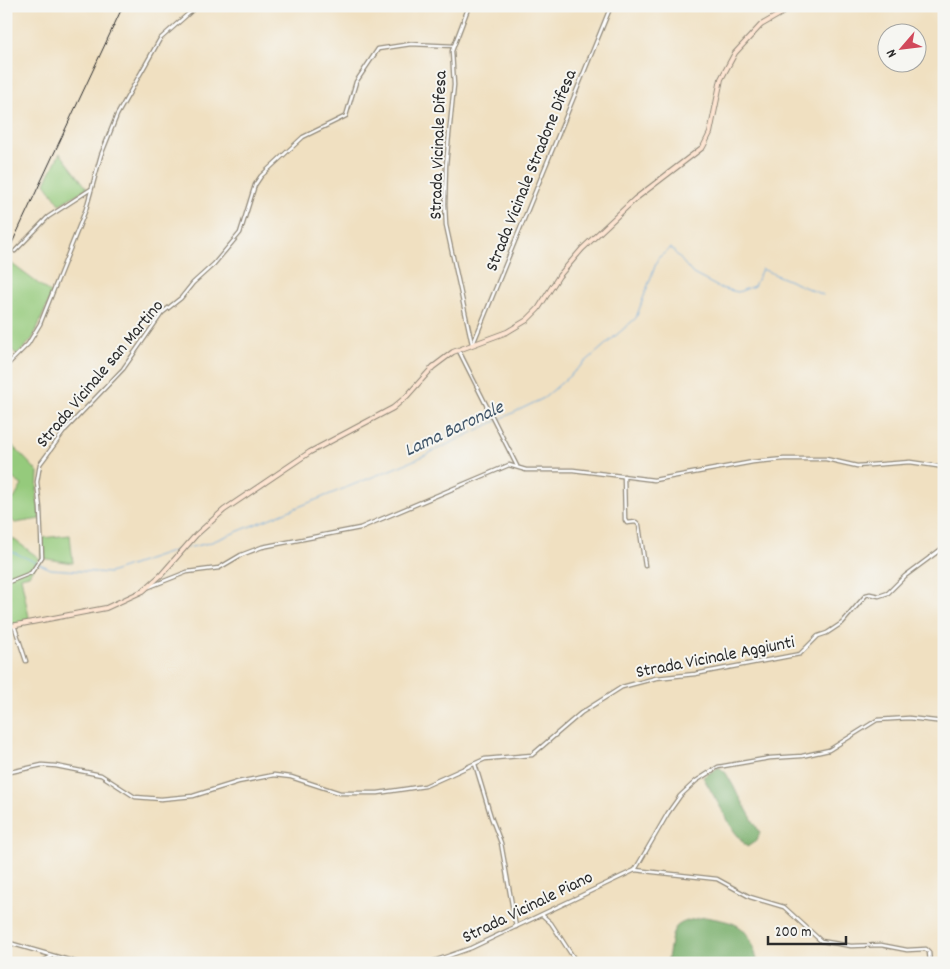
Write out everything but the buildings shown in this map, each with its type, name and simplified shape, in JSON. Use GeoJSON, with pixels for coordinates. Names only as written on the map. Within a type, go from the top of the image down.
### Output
{"type":"FeatureCollection","features":[{"type":"Feature","properties":{"kind":"main road"},"geometry":{"type":"LineString","coordinates":[[6,627],[103,609],[149,587],[183,549],[219,514],[310,452],[393,408],[407,396],[437,363],[458,349],[507,332],[527,320],[538,310],[559,276],[582,249],[635,199],[701,149],[710,133],[721,79],[735,53],[761,24],[794,6]]}},
{"type":"Feature","properties":{"kind":"street"},"geometry":{"type":"LineString","coordinates":[[6,366],[26,347],[38,327],[86,209],[113,124],[165,33],[196,6]]}},
{"type":"Feature","properties":{"kind":"street","name":"Strada Vicinale Difesa"},"geometry":{"type":"LineString","coordinates":[[469,6],[452,54],[454,85],[445,174],[445,215],[472,344]]}},
{"type":"Feature","properties":{"kind":"street","name":"Strada Vicinale Stradone Difesa"},"geometry":{"type":"LineString","coordinates":[[472,344],[611,6]]}},
{"type":"Feature","properties":{"kind":"street","name":"Strada Vicinale san Martino"},"geometry":{"type":"LineString","coordinates":[[6,583],[31,573],[42,557],[37,482],[42,461],[65,430],[123,369],[162,313],[181,298],[192,283],[214,264],[240,233],[255,185],[261,176],[303,137],[346,116],[356,82],[378,49],[411,44],[454,46]]}},
{"type":"Feature","properties":{"kind":"street"},"geometry":{"type":"LineString","coordinates":[[15,251],[48,217],[91,189]]}},
{"type":"Feature","properties":{"kind":"street"},"geometry":{"type":"LineString","coordinates":[[458,349],[517,467]]}},
{"type":"Feature","properties":{"kind":"street"},"geometry":{"type":"LineString","coordinates":[[149,587],[187,572],[219,568],[241,555],[262,547],[360,528],[506,465],[530,470],[573,470],[660,480],[753,462],[797,459],[826,458],[853,466],[910,462],[944,467]]}},
{"type":"Feature","properties":{"kind":"street"},"geometry":{"type":"LineString","coordinates":[[624,476],[624,520],[627,523],[636,522],[639,525],[645,566]]}},
{"type":"Feature","properties":{"kind":"street","name":"Strada Vicinale Aggiunti"},"geometry":{"type":"LineString","coordinates":[[6,773],[42,765],[56,766],[100,775],[135,797],[160,799],[199,795],[238,782],[277,775],[290,777],[337,793],[387,792],[430,785],[491,758],[532,755],[581,713],[622,687],[656,678],[702,672],[800,654],[818,636],[825,634],[842,623],[866,595],[885,594],[905,576],[944,547]]}},
{"type":"Feature","properties":{"kind":"street"},"geometry":{"type":"LineString","coordinates":[[14,625],[26,662]]}},
{"type":"Feature","properties":{"kind":"street"},"geometry":{"type":"LineString","coordinates":[[930,963],[929,951],[926,949],[907,950],[881,945],[851,946],[821,941],[784,907],[750,897],[715,878],[636,870],[668,813],[680,796],[696,781],[718,767],[770,758],[802,756],[829,750],[869,724],[880,720],[909,718],[944,722]]}},
{"type":"Feature","properties":{"kind":"street"},"geometry":{"type":"LineString","coordinates":[[475,764],[490,817],[501,843],[516,927]]}},
{"type":"Feature","properties":{"kind":"street","name":"Strada Vicinale Piano"},"geometry":{"type":"LineString","coordinates":[[428,963],[465,950],[542,915],[603,883],[636,870]]}},
{"type":"Feature","properties":{"kind":"street"},"geometry":{"type":"LineString","coordinates":[[542,915],[552,923],[577,963]]}},
{"type":"Feature","properties":{"kind":"street"},"geometry":{"type":"LineString","coordinates":[[6,942],[78,963]]}},
{"type":"Feature","properties":{"kind":"street"},"geometry":{"type":"LineString","coordinates":[[40,963],[54,956]]}},
{"type":"Feature","properties":{"kind":"green space"},"geometry":{"type":"Polygon","coordinates":[[[60,153],[87,188],[60,204],[45,183],[60,153]]]}},
{"type":"Feature","properties":{"kind":"green space"},"geometry":{"type":"Polygon","coordinates":[[[8,261],[52,294],[33,338],[18,355],[6,346],[6,266],[8,261]]]}},
{"type":"Feature","properties":{"kind":"green space"},"geometry":{"type":"Polygon","coordinates":[[[12,445],[38,472],[37,495],[40,519],[15,523],[6,515],[6,493],[14,499],[22,485],[6,474],[6,453],[12,445]]]}},
{"type":"Feature","properties":{"kind":"green space"},"geometry":{"type":"Polygon","coordinates":[[[8,535],[39,558],[29,575],[21,577],[30,622],[6,627],[8,535]]]}},
{"type":"Feature","properties":{"kind":"green space"},"geometry":{"type":"Polygon","coordinates":[[[70,535],[73,563],[41,558],[42,538],[70,535]]]}},
{"type":"Feature","properties":{"kind":"green space"},"geometry":{"type":"Polygon","coordinates":[[[719,767],[726,773],[760,833],[756,841],[747,847],[734,831],[703,777],[719,767]]]}},
{"type":"Feature","properties":{"kind":"green space"},"geometry":{"type":"Polygon","coordinates":[[[705,917],[727,921],[741,928],[751,941],[758,963],[667,963],[672,935],[678,925],[705,917]]]}},
{"type":"Feature","properties":{"kind":"waterway","name":"Lama Baronale"},"geometry":{"type":"LineString","coordinates":[[187,548],[209,543],[417,459],[544,398],[636,318],[658,258],[671,248],[693,274],[720,288],[738,292],[754,286],[762,269],[823,295]]}},
{"type":"Feature","properties":{"kind":"waterway","name":"Lama Baronale"},"geometry":{"type":"LineString","coordinates":[[6,549],[51,569],[109,573],[183,548]]}},
{"type":"Feature","properties":{"kind":"railway"},"geometry":{"type":"LineString","coordinates":[[6,256],[123,6]]}}]}
